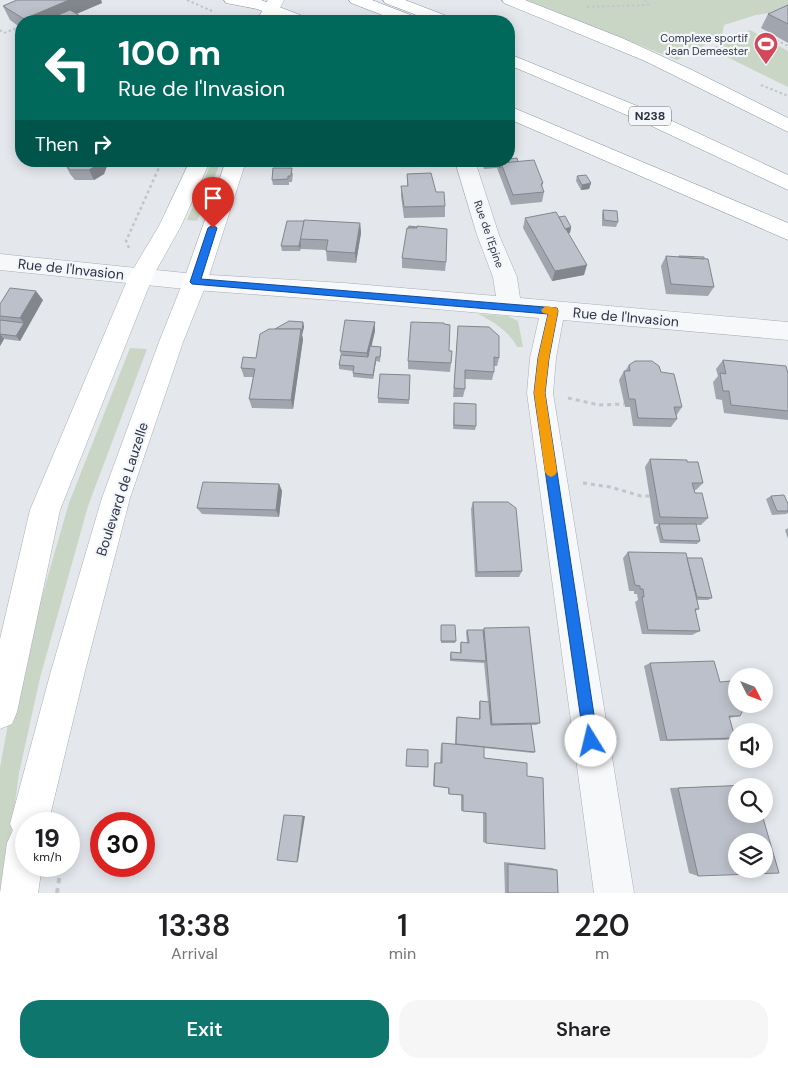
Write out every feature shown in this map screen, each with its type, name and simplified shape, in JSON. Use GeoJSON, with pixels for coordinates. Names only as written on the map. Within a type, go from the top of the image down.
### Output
{"type":"FeatureCollection","features":[{"type":"Feature","properties":{"kind":"main road"},"geometry":{"type":"LineString","coordinates":[[232,0],[280,9],[291,15]]}},
{"type":"Feature","properties":{"kind":"main road"},"geometry":{"type":"LineString","coordinates":[[358,0],[397,15]]}},
{"type":"Feature","properties":{"kind":"main road"},"geometry":{"type":"LineString","coordinates":[[391,0],[430,15]]}},
{"type":"Feature","properties":{"kind":"main road"},"geometry":{"type":"LineString","coordinates":[[510,0],[609,40],[690,76],[751,105],[788,126]]}},
{"type":"Feature","properties":{"kind":"main road","name":"N238"},"geometry":{"type":"LineString","coordinates":[[515,47],[644,97],[788,164]]}},
{"type":"Feature","properties":{"kind":"main road","name":"N238"},"geometry":{"type":"LineString","coordinates":[[515,61],[632,108],[711,144],[788,183]]}},
{"type":"Feature","properties":{"kind":"main road"},"geometry":{"type":"LineString","coordinates":[[515,115],[788,232]]}},
{"type":"Feature","properties":{"kind":"main road"},"geometry":{"type":"LineString","coordinates":[[0,712],[45,510],[137,266],[170,226],[197,167]]}},
{"type":"Feature","properties":{"kind":"main road","name":"Boulevard de Lauzelle"},"geometry":{"type":"LineString","coordinates":[[32,812],[68,671],[116,498],[171,342],[195,282],[234,167]]}},
{"type":"Feature","properties":{"kind":"main road"},"geometry":{"type":"LineString","coordinates":[[18,893],[21,877]]}},
{"type":"Feature","properties":{"kind":"street","name":"Rue de l'Epine"},"geometry":{"type":"LineString","coordinates":[[467,167],[488,235],[505,277],[509,307]]}},
{"type":"Feature","properties":{"kind":"street","name":"Rue de l'Invasion"},"geometry":{"type":"LineString","coordinates":[[0,262],[137,266],[195,282],[788,331]]}},
{"type":"Feature","properties":{"kind":"street"},"geometry":{"type":"LineString","coordinates":[[554,311],[543,358],[540,393],[614,893]]}},
{"type":"Feature","properties":{"kind":"path"},"geometry":{"type":"LineString","coordinates":[[187,0],[214,12]]}},
{"type":"Feature","properties":{"kind":"path"},"geometry":{"type":"LineString","coordinates":[[585,7],[648,5],[646,0]]}},
{"type":"Feature","properties":{"kind":"path"},"geometry":{"type":"LineString","coordinates":[[0,30],[4,32],[15,29]]}},
{"type":"Feature","properties":{"kind":"path"},"geometry":{"type":"LineString","coordinates":[[763,33],[788,46]]}},
{"type":"Feature","properties":{"kind":"path"},"geometry":{"type":"LineString","coordinates":[[137,266],[126,241],[159,167]]}},
{"type":"Feature","properties":{"kind":"path"},"geometry":{"type":"LineString","coordinates":[[562,397],[599,405],[624,404]]}},
{"type":"Feature","properties":{"kind":"path"},"geometry":{"type":"LineString","coordinates":[[579,483],[610,487],[641,496],[650,496]]}},
{"type":"Feature","properties":{"kind":"path"},"geometry":{"type":"LineString","coordinates":[[57,893],[59,877]]}},
{"type":"Feature","properties":{"kind":"green space"},"geometry":{"type":"Polygon","coordinates":[[[527,0],[788,0],[788,10],[756,15],[724,25],[722,36],[677,60],[527,0]]]}},
{"type":"Feature","properties":{"kind":"green space","name":"Complexe sportif Jean Demeester"},"geometry":{"type":"Polygon","coordinates":[[[750,30],[788,51],[788,87],[711,49],[750,30]]]}},
{"type":"Feature","properties":{"kind":"green space"},"geometry":{"type":"Polygon","coordinates":[[[209,167],[219,167],[197,221],[187,220],[209,167]]]}},
{"type":"Feature","properties":{"kind":"green space"},"geometry":{"type":"Polygon","coordinates":[[[478,314],[508,316],[518,321],[523,347],[517,347],[510,336],[490,320],[478,314]]]}},
{"type":"Feature","properties":{"kind":"green space"},"geometry":{"type":"Polygon","coordinates":[[[130,348],[147,349],[88,506],[40,678],[19,773],[3,893],[0,893],[0,768],[13,697],[69,503],[130,348]]]}},
{"type":"Feature","properties":{"kind":"building"},"geometry":{"type":"Polygon","coordinates":[[[17,0],[69,0],[33,15],[18,15],[3,6],[17,0]]]}},
{"type":"Feature","properties":{"kind":"building"},"geometry":{"type":"Polygon","coordinates":[[[788,5],[788,24],[768,14],[788,5]]]}},
{"type":"Feature","properties":{"kind":"building"},"geometry":{"type":"Polygon","coordinates":[[[70,10],[79,15],[58,15],[70,10]]]}},
{"type":"Feature","properties":{"kind":"building"},"geometry":{"type":"Polygon","coordinates":[[[534,160],[543,183],[541,184],[544,192],[513,195],[502,167],[515,167],[515,162],[534,160]]]}},
{"type":"Feature","properties":{"kind":"building"},"geometry":{"type":"Polygon","coordinates":[[[68,167],[94,167],[89,170],[70,170],[68,167]]]}},
{"type":"Feature","properties":{"kind":"building"},"geometry":{"type":"Polygon","coordinates":[[[273,168],[292,168],[291,176],[288,176],[288,179],[272,180],[273,168]]]}},
{"type":"Feature","properties":{"kind":"building"},"geometry":{"type":"Polygon","coordinates":[[[431,173],[436,192],[444,192],[445,206],[404,207],[401,186],[408,186],[407,174],[431,173]]]}},
{"type":"Feature","properties":{"kind":"building"},"geometry":{"type":"Polygon","coordinates":[[[586,175],[591,183],[582,185],[577,176],[586,175]]]}},
{"type":"Feature","properties":{"kind":"building"},"geometry":{"type":"Polygon","coordinates":[[[603,210],[617,211],[618,222],[604,220],[603,210]]]}},
{"type":"Feature","properties":{"kind":"building"},"geometry":{"type":"Polygon","coordinates":[[[556,212],[587,265],[555,271],[525,218],[556,212]]]}},
{"type":"Feature","properties":{"kind":"building"},"geometry":{"type":"Polygon","coordinates":[[[565,216],[571,227],[565,229],[559,217],[565,216]]]}},
{"type":"Feature","properties":{"kind":"building"},"geometry":{"type":"Polygon","coordinates":[[[304,220],[360,223],[355,253],[326,251],[328,240],[300,239],[304,220]]]}},
{"type":"Feature","properties":{"kind":"building"},"geometry":{"type":"Polygon","coordinates":[[[287,221],[304,221],[299,246],[281,246],[287,221]]]}},
{"type":"Feature","properties":{"kind":"building"},"geometry":{"type":"Polygon","coordinates":[[[417,226],[447,229],[446,262],[402,258],[407,228],[417,228],[417,226]]]}},
{"type":"Feature","properties":{"kind":"building"},"geometry":{"type":"Polygon","coordinates":[[[666,256],[708,259],[714,287],[671,284],[666,256]]]}},
{"type":"Feature","properties":{"kind":"building"},"geometry":{"type":"Polygon","coordinates":[[[679,257],[704,257],[704,259],[679,257]]]}},
{"type":"Feature","properties":{"kind":"building"},"geometry":{"type":"Polygon","coordinates":[[[10,288],[36,291],[20,318],[0,316],[0,304],[10,288]]]}},
{"type":"Feature","properties":{"kind":"building"},"geometry":{"type":"Polygon","coordinates":[[[0,320],[24,323],[16,336],[0,334],[0,320]]]}},
{"type":"Feature","properties":{"kind":"building"},"geometry":{"type":"Polygon","coordinates":[[[345,320],[375,322],[367,353],[340,351],[345,320]]]}},
{"type":"Feature","properties":{"kind":"building"},"geometry":{"type":"Polygon","coordinates":[[[289,321],[303,322],[302,331],[301,329],[275,329],[289,321]]]}},
{"type":"Feature","properties":{"kind":"building"},"geometry":{"type":"Polygon","coordinates":[[[411,322],[444,323],[450,325],[449,351],[452,351],[451,363],[408,361],[411,322]]]}},
{"type":"Feature","properties":{"kind":"building"},"geometry":{"type":"Polygon","coordinates":[[[458,326],[489,327],[499,336],[499,358],[494,357],[494,372],[465,370],[465,389],[454,388],[458,326]]]}},
{"type":"Feature","properties":{"kind":"building"},"geometry":{"type":"Polygon","coordinates":[[[269,329],[301,329],[291,400],[249,399],[255,369],[241,368],[243,357],[256,358],[260,334],[269,329]]]}},
{"type":"Feature","properties":{"kind":"building"},"geometry":{"type":"Polygon","coordinates":[[[370,346],[381,347],[380,357],[376,357],[373,375],[353,373],[354,366],[339,365],[341,355],[368,357],[370,346]]]}},
{"type":"Feature","properties":{"kind":"building"},"geometry":{"type":"Polygon","coordinates":[[[723,360],[786,366],[788,374],[788,411],[731,405],[729,391],[723,391],[720,373],[726,374],[723,360]]]}},
{"type":"Feature","properties":{"kind":"building"},"geometry":{"type":"Polygon","coordinates":[[[635,361],[652,361],[659,366],[661,372],[674,374],[682,407],[674,407],[677,419],[638,418],[635,399],[629,399],[624,371],[630,371],[629,365],[635,361]]]}},
{"type":"Feature","properties":{"kind":"building"},"geometry":{"type":"Polygon","coordinates":[[[380,374],[410,375],[409,400],[378,398],[380,374]]]}},
{"type":"Feature","properties":{"kind":"building"},"geometry":{"type":"Polygon","coordinates":[[[454,403],[476,404],[476,426],[454,425],[454,403]]]}},
{"type":"Feature","properties":{"kind":"building"},"geometry":{"type":"Polygon","coordinates":[[[650,459],[698,462],[703,483],[692,483],[695,493],[702,493],[708,518],[660,517],[650,459]]]}},
{"type":"Feature","properties":{"kind":"building"},"geometry":{"type":"Polygon","coordinates":[[[203,482],[279,484],[276,510],[197,508],[203,482]]]}},
{"type":"Feature","properties":{"kind":"building"},"geometry":{"type":"Polygon","coordinates":[[[784,495],[788,504],[788,511],[777,511],[771,496],[784,495]]]}},
{"type":"Feature","properties":{"kind":"building"},"geometry":{"type":"Polygon","coordinates":[[[473,502],[508,502],[516,508],[522,571],[477,572],[473,502]]]}},
{"type":"Feature","properties":{"kind":"building"},"geometry":{"type":"Polygon","coordinates":[[[659,524],[696,524],[700,541],[663,540],[659,524]]]}},
{"type":"Feature","properties":{"kind":"building"},"geometry":{"type":"Polygon","coordinates":[[[628,552],[686,553],[699,609],[695,609],[700,631],[648,630],[642,597],[644,597],[643,589],[635,585],[628,552]]]}},
{"type":"Feature","properties":{"kind":"building"},"geometry":{"type":"Polygon","coordinates":[[[687,558],[702,558],[712,598],[697,597],[687,558]]]}},
{"type":"Feature","properties":{"kind":"building"},"geometry":{"type":"Polygon","coordinates":[[[441,625],[455,625],[456,641],[441,641],[441,625]]]}},
{"type":"Feature","properties":{"kind":"building"},"geometry":{"type":"Polygon","coordinates":[[[529,627],[540,723],[492,724],[484,628],[529,627]]]}},
{"type":"Feature","properties":{"kind":"building"},"geometry":{"type":"Polygon","coordinates":[[[467,630],[483,630],[486,661],[451,659],[451,652],[461,653],[461,642],[469,643],[467,630]]]}},
{"type":"Feature","properties":{"kind":"building"},"geometry":{"type":"Polygon","coordinates":[[[714,661],[720,682],[728,681],[728,713],[742,713],[740,716],[729,716],[731,723],[728,723],[728,738],[667,740],[650,663],[714,661]]]}},
{"type":"Feature","properties":{"kind":"building"},"geometry":{"type":"Polygon","coordinates":[[[480,701],[489,702],[491,725],[531,724],[535,752],[456,744],[457,717],[480,719],[480,701]]]}},
{"type":"Feature","properties":{"kind":"building"},"geometry":{"type":"Polygon","coordinates":[[[442,743],[484,747],[484,758],[527,763],[527,776],[543,778],[545,849],[486,843],[486,813],[463,811],[463,795],[449,794],[449,788],[434,786],[435,763],[442,763],[442,743]]]}},
{"type":"Feature","properties":{"kind":"building"},"geometry":{"type":"Polygon","coordinates":[[[407,749],[428,750],[428,767],[406,766],[407,749]]]}},
{"type":"Feature","properties":{"kind":"building"},"geometry":{"type":"Polygon","coordinates":[[[728,786],[728,823],[764,823],[767,833],[728,833],[728,875],[698,876],[678,788],[728,786]]]}},
{"type":"Feature","properties":{"kind":"building"},"geometry":{"type":"Polygon","coordinates":[[[284,815],[303,816],[297,862],[277,860],[284,815]]]}},
{"type":"Feature","properties":{"kind":"building"},"geometry":{"type":"Polygon","coordinates":[[[773,852],[779,873],[773,873],[773,852]]]}},
{"type":"Feature","properties":{"kind":"building"},"geometry":{"type":"Polygon","coordinates":[[[508,864],[557,870],[558,893],[508,893],[508,864]]]}},
{"type":"Feature","properties":{"kind":"slow traffic"},"geometry":{"type":"LineString","coordinates":[[546,310],[554,311],[543,358],[540,393],[551,472]]}},
{"type":"Feature","properties":{"kind":"place","name":"Complexe sportif Jean Demeester"},"geometry":{"type":"Point","coordinates":[766,65]}},
{"type":"Feature","properties":{"kind":"route"},"geometry":{"type":"LineString","coordinates":[[213,228],[195,282],[344,292],[554,311],[543,358],[540,393],[591,741]]}}]}
